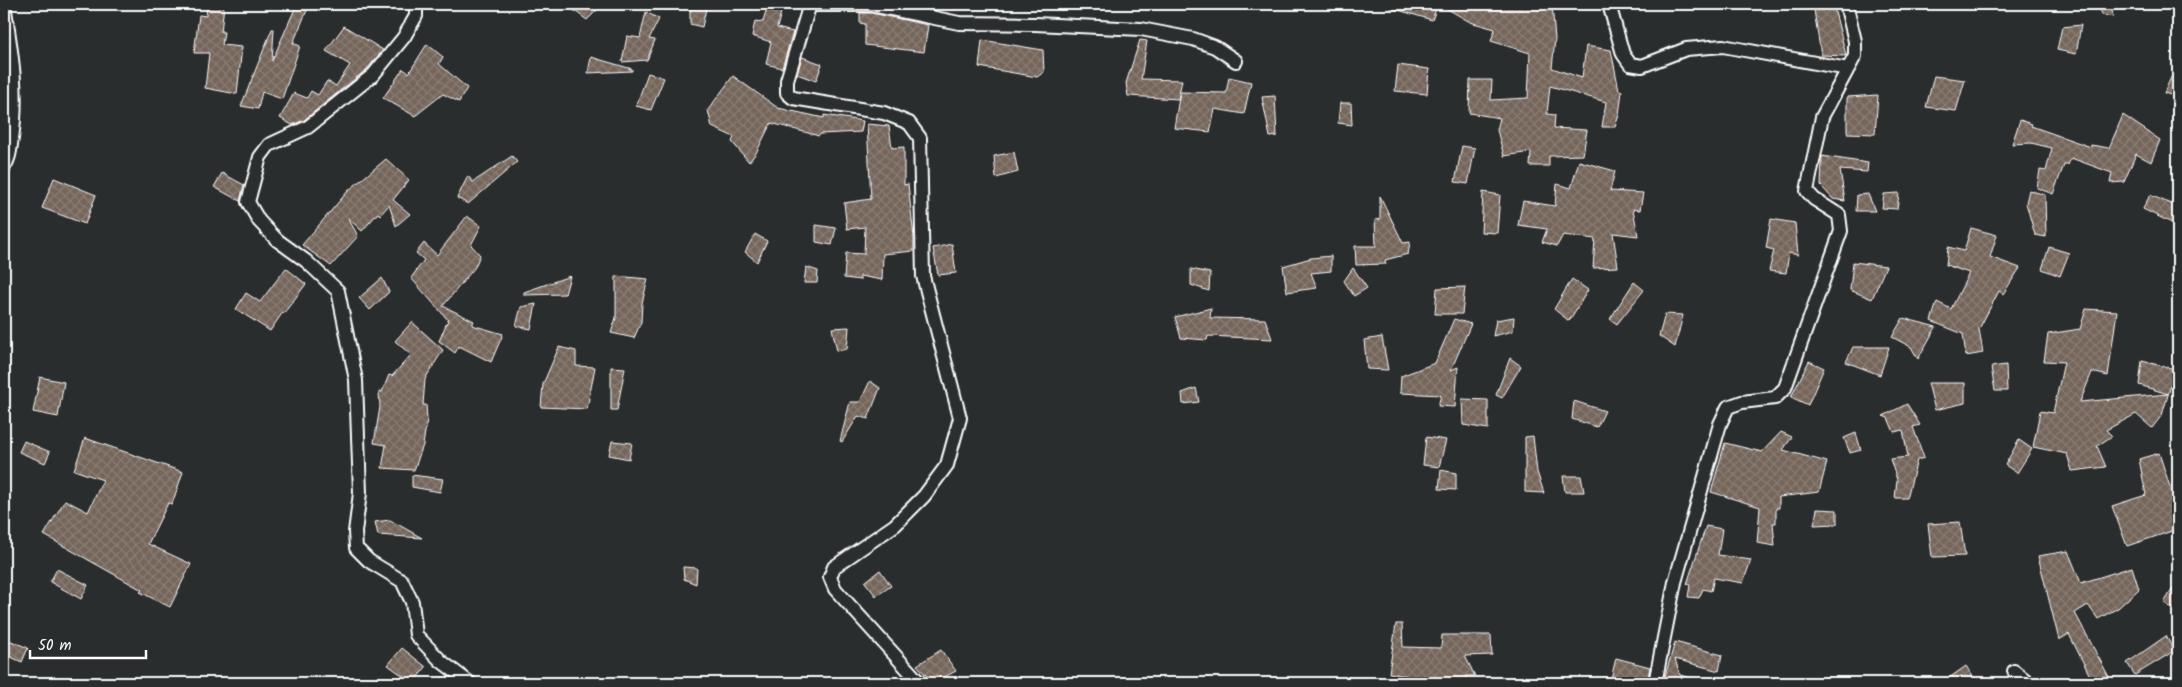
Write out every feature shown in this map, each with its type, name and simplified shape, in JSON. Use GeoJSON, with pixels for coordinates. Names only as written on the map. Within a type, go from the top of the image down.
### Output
{"type":"FeatureCollection","features":[{"type":"Feature","properties":{"kind":"street"},"geometry":{"type":"LineString","coordinates":[[4,4],[15,78],[16,114],[9,160],[4,167]]}},
{"type":"Feature","properties":{"kind":"street"},"geometry":{"type":"LineString","coordinates":[[416,4],[416,16],[404,37],[374,75],[308,127],[269,145],[260,157],[248,202],[259,221],[277,240],[306,261],[338,291],[356,380],[360,493],[355,532],[356,548],[369,561],[402,581],[412,602],[416,635],[441,661],[470,683]]}},
{"type":"Feature","properties":{"kind":"street"},"geometry":{"type":"LineString","coordinates":[[920,683],[835,589],[830,577],[834,567],[895,526],[924,496],[947,465],[960,418],[923,276],[920,138],[909,123],[884,113],[794,98],[787,93],[787,80],[810,4],[872,5],[959,23],[1035,24],[1141,29],[1193,39],[1215,47],[1236,61]]}},
{"type":"Feature","properties":{"kind":"street"},"geometry":{"type":"LineString","coordinates":[[1610,4],[1622,54],[1630,64],[1642,66],[1686,49],[1723,46],[1848,70]]}},
{"type":"Feature","properties":{"kind":"street"},"geometry":{"type":"LineString","coordinates":[[1655,683],[1675,582],[1720,424],[1728,407],[1742,402],[1775,398],[1785,388],[1841,231],[1839,216],[1827,206],[1814,199],[1807,191],[1822,116],[1855,56],[1855,41],[1846,4]]}},
{"type":"Feature","properties":{"kind":"street"},"geometry":{"type":"LineString","coordinates":[[2014,671],[2029,683]]}},
{"type":"Feature","properties":{"kind":"building"},"geometry":{"type":"Polygon","coordinates":[[[207,4],[224,5],[221,32],[224,32],[222,45],[242,47],[237,94],[205,88],[209,53],[194,53],[199,15],[206,16],[207,4]]]}},
{"type":"Feature","properties":{"kind":"building"},"geometry":{"type":"Polygon","coordinates":[[[297,4],[308,8],[293,43],[300,46],[282,99],[262,92],[258,109],[241,106],[272,29],[274,29],[272,61],[297,4]]]}},
{"type":"Feature","properties":{"kind":"building"},"geometry":{"type":"Polygon","coordinates":[[[565,4],[603,4],[587,20],[565,4]]]}},
{"type":"Feature","properties":{"kind":"building"},"geometry":{"type":"Polygon","coordinates":[[[707,4],[702,27],[690,24],[690,6],[707,4]]]}},
{"type":"Feature","properties":{"kind":"building"},"geometry":{"type":"Polygon","coordinates":[[[768,4],[783,4],[777,28],[793,32],[782,68],[766,64],[771,42],[752,36],[755,21],[763,22],[768,4]]]}},
{"type":"Feature","properties":{"kind":"building"},"geometry":{"type":"Polygon","coordinates":[[[906,4],[932,4],[931,9],[906,4]]]}},
{"type":"Feature","properties":{"kind":"building"},"geometry":{"type":"Polygon","coordinates":[[[1389,4],[1438,4],[1432,20],[1388,7],[1389,4]]]}},
{"type":"Feature","properties":{"kind":"building"},"geometry":{"type":"Polygon","coordinates":[[[1439,4],[1552,4],[1555,39],[1552,68],[1582,78],[1586,46],[1611,50],[1619,90],[1622,91],[1619,115],[1615,127],[1602,127],[1606,102],[1550,86],[1547,114],[1555,115],[1554,128],[1587,130],[1583,155],[1549,156],[1549,166],[1530,166],[1531,152],[1504,156],[1497,130],[1500,118],[1469,113],[1470,80],[1492,80],[1491,100],[1528,98],[1530,53],[1491,41],[1495,29],[1470,22],[1439,4]]]}},
{"type":"Feature","properties":{"kind":"building"},"geometry":{"type":"Polygon","coordinates":[[[2098,4],[2111,4],[2113,17],[2101,15],[2098,4]]]}},
{"type":"Feature","properties":{"kind":"building"},"geometry":{"type":"Polygon","coordinates":[[[1834,8],[1846,56],[1821,55],[1814,10],[1834,8]]]}},
{"type":"Feature","properties":{"kind":"building"},"geometry":{"type":"Polygon","coordinates":[[[646,12],[659,19],[649,39],[655,40],[647,60],[622,62],[627,36],[640,38],[646,12]]]}},
{"type":"Feature","properties":{"kind":"building"},"geometry":{"type":"Polygon","coordinates":[[[860,13],[871,13],[928,25],[924,52],[865,45],[865,24],[860,23],[860,13]]]}},
{"type":"Feature","properties":{"kind":"building"},"geometry":{"type":"Polygon","coordinates":[[[2081,25],[2076,54],[2057,50],[2062,27],[2081,25]]]}},
{"type":"Feature","properties":{"kind":"building"},"geometry":{"type":"Polygon","coordinates":[[[344,26],[383,50],[367,69],[304,120],[292,125],[280,118],[294,93],[307,98],[311,91],[318,95],[327,81],[336,86],[350,65],[326,51],[344,26]]]}},
{"type":"Feature","properties":{"kind":"building"},"geometry":{"type":"Polygon","coordinates":[[[982,40],[1043,50],[1044,72],[1037,77],[979,67],[982,40]]]}},
{"type":"Feature","properties":{"kind":"building"},"geometry":{"type":"Polygon","coordinates":[[[1140,40],[1147,41],[1141,79],[1182,80],[1178,99],[1128,96],[1126,83],[1140,40]]]}},
{"type":"Feature","properties":{"kind":"building"},"geometry":{"type":"Polygon","coordinates":[[[427,44],[443,57],[439,64],[467,88],[459,102],[443,94],[415,116],[383,98],[403,69],[409,73],[427,44]]]}},
{"type":"Feature","properties":{"kind":"building"},"geometry":{"type":"Polygon","coordinates":[[[591,57],[632,69],[632,71],[588,73],[591,57]]]}},
{"type":"Feature","properties":{"kind":"building"},"geometry":{"type":"Polygon","coordinates":[[[802,57],[822,64],[816,81],[797,74],[802,57]]]}},
{"type":"Feature","properties":{"kind":"building"},"geometry":{"type":"Polygon","coordinates":[[[2178,62],[2178,97],[2164,93],[2178,62]]]}},
{"type":"Feature","properties":{"kind":"building"},"geometry":{"type":"Polygon","coordinates":[[[1398,65],[1429,69],[1427,94],[1395,91],[1398,65]]]}},
{"type":"Feature","properties":{"kind":"building"},"geometry":{"type":"Polygon","coordinates":[[[648,73],[664,78],[651,110],[636,106],[648,73]]]}},
{"type":"Feature","properties":{"kind":"building"},"geometry":{"type":"Polygon","coordinates":[[[733,76],[778,108],[824,118],[824,115],[863,121],[861,132],[820,134],[819,136],[771,123],[756,153],[749,162],[732,142],[734,137],[712,127],[708,110],[733,76]]]}},
{"type":"Feature","properties":{"kind":"building"},"geometry":{"type":"Polygon","coordinates":[[[1934,76],[1965,80],[1956,111],[1926,107],[1934,76]]]}},
{"type":"Feature","properties":{"kind":"building"},"geometry":{"type":"Polygon","coordinates":[[[1229,77],[1251,82],[1244,114],[1215,109],[1210,132],[1174,128],[1180,92],[1226,93],[1229,77]]]}},
{"type":"Feature","properties":{"kind":"building"},"geometry":{"type":"Polygon","coordinates":[[[1878,95],[1875,134],[1847,133],[1847,97],[1878,95]]]}},
{"type":"Feature","properties":{"kind":"building"},"geometry":{"type":"Polygon","coordinates":[[[1275,96],[1277,136],[1270,137],[1262,97],[1275,96]]]}},
{"type":"Feature","properties":{"kind":"building"},"geometry":{"type":"Polygon","coordinates":[[[1340,103],[1351,103],[1352,125],[1338,123],[1340,103]]]}},
{"type":"Feature","properties":{"kind":"building"},"geometry":{"type":"Polygon","coordinates":[[[2123,115],[2160,140],[2151,162],[2136,154],[2124,182],[2110,183],[2112,173],[2071,158],[2068,165],[2064,165],[2053,194],[2037,188],[2040,170],[2046,171],[2052,148],[2031,143],[2012,144],[2020,120],[2032,124],[2031,126],[2091,147],[2091,145],[2109,148],[2123,115]]]}},
{"type":"Feature","properties":{"kind":"building"},"geometry":{"type":"Polygon","coordinates":[[[867,124],[889,126],[892,148],[904,147],[904,185],[908,184],[914,237],[914,251],[883,254],[882,280],[860,276],[860,280],[844,278],[846,253],[864,254],[865,227],[847,229],[844,203],[871,199],[867,124]]]}},
{"type":"Feature","properties":{"kind":"building"},"geometry":{"type":"Polygon","coordinates":[[[1462,146],[1475,148],[1468,184],[1455,182],[1462,146]]]}},
{"type":"Feature","properties":{"kind":"building"},"geometry":{"type":"Polygon","coordinates":[[[1014,152],[1018,172],[996,178],[994,156],[1014,152]]]}},
{"type":"Feature","properties":{"kind":"building"},"geometry":{"type":"Polygon","coordinates":[[[512,156],[517,162],[468,204],[457,198],[468,176],[473,182],[512,156]]]}},
{"type":"Feature","properties":{"kind":"building"},"geometry":{"type":"Polygon","coordinates":[[[1822,156],[1868,163],[1867,172],[1840,170],[1845,201],[1833,199],[1821,186],[1822,156]]]}},
{"type":"Feature","properties":{"kind":"building"},"geometry":{"type":"Polygon","coordinates":[[[386,159],[409,180],[393,200],[410,214],[396,226],[389,205],[380,215],[378,213],[362,231],[348,218],[358,236],[331,266],[302,245],[348,191],[386,159]]]}},
{"type":"Feature","properties":{"kind":"building"},"geometry":{"type":"Polygon","coordinates":[[[1579,161],[1615,171],[1610,191],[1643,193],[1640,210],[1633,209],[1638,236],[1613,233],[1618,267],[1593,268],[1595,239],[1563,235],[1557,246],[1542,242],[1547,229],[1518,225],[1523,201],[1555,206],[1557,184],[1571,188],[1579,161]]]}},
{"type":"Feature","properties":{"kind":"building"},"geometry":{"type":"Polygon","coordinates":[[[222,173],[244,185],[240,201],[214,187],[222,173]]]}},
{"type":"Feature","properties":{"kind":"building"},"geometry":{"type":"Polygon","coordinates":[[[54,178],[96,195],[85,224],[42,208],[54,178]]]}},
{"type":"Feature","properties":{"kind":"building"},"geometry":{"type":"Polygon","coordinates":[[[2029,190],[2045,195],[2046,237],[2035,235],[2026,203],[2029,190]]]}},
{"type":"Feature","properties":{"kind":"building"},"geometry":{"type":"Polygon","coordinates":[[[1483,192],[1500,195],[1497,233],[1481,232],[1483,192]]]}},
{"type":"Feature","properties":{"kind":"building"},"geometry":{"type":"Polygon","coordinates":[[[1899,193],[1897,209],[1882,208],[1884,194],[1899,193]]]}},
{"type":"Feature","properties":{"kind":"building"},"geometry":{"type":"Polygon","coordinates":[[[1868,194],[1875,211],[1856,211],[1857,195],[1868,194]]]}},
{"type":"Feature","properties":{"kind":"building"},"geometry":{"type":"Polygon","coordinates":[[[2150,195],[2178,207],[2178,226],[2143,209],[2150,195]]]}},
{"type":"Feature","properties":{"kind":"building"},"geometry":{"type":"Polygon","coordinates":[[[1380,196],[1403,243],[1410,242],[1408,254],[1385,260],[1386,264],[1356,265],[1355,246],[1376,246],[1375,220],[1380,219],[1380,196]]]}},
{"type":"Feature","properties":{"kind":"building"},"geometry":{"type":"Polygon","coordinates":[[[467,216],[481,226],[471,245],[480,255],[475,267],[443,306],[474,321],[472,325],[503,334],[491,362],[459,346],[455,353],[439,341],[448,320],[411,278],[424,260],[416,253],[424,243],[437,255],[467,216]]]}},
{"type":"Feature","properties":{"kind":"building"},"geometry":{"type":"Polygon","coordinates":[[[1771,219],[1795,223],[1798,255],[1789,253],[1786,273],[1769,271],[1774,250],[1766,248],[1771,219]]]}},
{"type":"Feature","properties":{"kind":"building"},"geometry":{"type":"Polygon","coordinates":[[[816,225],[836,228],[832,245],[816,242],[816,225]]]}},
{"type":"Feature","properties":{"kind":"building"},"geometry":{"type":"Polygon","coordinates":[[[1971,228],[1997,235],[1990,257],[2020,268],[2003,294],[1999,291],[1979,329],[1983,353],[1966,356],[1963,334],[1931,321],[1937,302],[1951,309],[1969,273],[1946,265],[1948,247],[1964,251],[1971,228]]]}},
{"type":"Feature","properties":{"kind":"building"},"geometry":{"type":"Polygon","coordinates":[[[755,234],[767,241],[757,262],[745,252],[755,234]]]}},
{"type":"Feature","properties":{"kind":"building"},"geometry":{"type":"Polygon","coordinates":[[[952,244],[956,273],[938,275],[933,248],[952,244]]]}},
{"type":"Feature","properties":{"kind":"building"},"geometry":{"type":"Polygon","coordinates":[[[2049,247],[2069,253],[2060,276],[2042,269],[2049,247]]]}},
{"type":"Feature","properties":{"kind":"building"},"geometry":{"type":"Polygon","coordinates":[[[1331,256],[1331,271],[1311,273],[1317,288],[1287,292],[1283,266],[1311,258],[1331,256]]]}},
{"type":"Feature","properties":{"kind":"building"},"geometry":{"type":"Polygon","coordinates":[[[1853,262],[1886,266],[1872,299],[1850,290],[1853,262]]]}},
{"type":"Feature","properties":{"kind":"building"},"geometry":{"type":"Polygon","coordinates":[[[806,267],[818,271],[817,283],[804,283],[806,267]]]}},
{"type":"Feature","properties":{"kind":"building"},"geometry":{"type":"Polygon","coordinates":[[[286,268],[306,284],[270,331],[236,309],[246,293],[260,302],[286,268]]]}},
{"type":"Feature","properties":{"kind":"building"},"geometry":{"type":"Polygon","coordinates":[[[1353,268],[1367,288],[1354,296],[1344,281],[1353,268]]]}},
{"type":"Feature","properties":{"kind":"building"},"geometry":{"type":"Polygon","coordinates":[[[1191,269],[1210,273],[1209,291],[1191,285],[1191,269]]]}},
{"type":"Feature","properties":{"kind":"building"},"geometry":{"type":"Polygon","coordinates":[[[570,276],[565,294],[524,295],[524,292],[570,276]]]}},
{"type":"Feature","properties":{"kind":"building"},"geometry":{"type":"Polygon","coordinates":[[[616,276],[648,279],[642,303],[641,322],[634,338],[611,333],[616,318],[616,276]]]}},
{"type":"Feature","properties":{"kind":"building"},"geometry":{"type":"Polygon","coordinates":[[[382,278],[389,292],[370,310],[359,298],[382,278]]]}},
{"type":"Feature","properties":{"kind":"building"},"geometry":{"type":"Polygon","coordinates":[[[1572,279],[1588,290],[1569,321],[1554,309],[1572,279]]]}},
{"type":"Feature","properties":{"kind":"building"},"geometry":{"type":"Polygon","coordinates":[[[1634,282],[1644,290],[1617,324],[1610,319],[1634,282]]]}},
{"type":"Feature","properties":{"kind":"building"},"geometry":{"type":"Polygon","coordinates":[[[1465,287],[1462,314],[1435,314],[1437,288],[1465,287]]]}},
{"type":"Feature","properties":{"kind":"building"},"geometry":{"type":"Polygon","coordinates":[[[536,304],[531,329],[516,326],[521,307],[536,304]]]}},
{"type":"Feature","properties":{"kind":"building"},"geometry":{"type":"Polygon","coordinates":[[[1211,308],[1210,318],[1265,319],[1272,339],[1208,336],[1207,340],[1181,338],[1175,317],[1211,308]]]}},
{"type":"Feature","properties":{"kind":"building"},"geometry":{"type":"Polygon","coordinates":[[[2086,309],[2117,311],[2108,376],[2092,372],[2080,402],[2168,394],[2139,385],[2142,361],[2175,369],[2171,385],[2162,415],[2152,428],[2136,414],[2106,430],[2112,436],[2097,446],[2106,467],[2072,471],[2067,454],[2033,447],[2040,411],[2053,413],[2064,362],[2044,361],[2048,334],[2080,329],[2086,309]]]}},
{"type":"Feature","properties":{"kind":"building"},"geometry":{"type":"Polygon","coordinates":[[[1665,314],[1683,315],[1675,347],[1659,336],[1665,314]]]}},
{"type":"Feature","properties":{"kind":"building"},"geometry":{"type":"Polygon","coordinates":[[[1514,317],[1513,331],[1493,336],[1496,320],[1514,317]]]}},
{"type":"Feature","properties":{"kind":"building"},"geometry":{"type":"Polygon","coordinates":[[[1903,318],[1936,327],[1918,359],[1911,347],[1892,337],[1903,318]]]}},
{"type":"Feature","properties":{"kind":"building"},"geometry":{"type":"Polygon","coordinates":[[[1454,319],[1471,324],[1451,370],[1458,367],[1455,407],[1438,406],[1441,395],[1400,393],[1401,376],[1435,363],[1454,319]]]}},
{"type":"Feature","properties":{"kind":"building"},"geometry":{"type":"Polygon","coordinates":[[[412,322],[443,350],[425,379],[423,405],[426,405],[427,419],[423,445],[414,470],[382,468],[386,445],[374,443],[380,407],[379,392],[382,392],[389,375],[392,376],[411,355],[395,341],[412,322]]]}},
{"type":"Feature","properties":{"kind":"building"},"geometry":{"type":"Polygon","coordinates":[[[849,327],[847,349],[837,351],[832,328],[849,327]]]}},
{"type":"Feature","properties":{"kind":"building"},"geometry":{"type":"Polygon","coordinates":[[[1382,337],[1388,370],[1367,369],[1364,340],[1382,337]]]}},
{"type":"Feature","properties":{"kind":"building"},"geometry":{"type":"Polygon","coordinates":[[[559,347],[576,351],[576,366],[595,367],[587,409],[541,407],[543,384],[559,347]]]}},
{"type":"Feature","properties":{"kind":"building"},"geometry":{"type":"Polygon","coordinates":[[[1853,347],[1889,347],[1880,375],[1846,362],[1853,347]]]}},
{"type":"Feature","properties":{"kind":"building"},"geometry":{"type":"Polygon","coordinates":[[[1510,358],[1521,366],[1502,398],[1496,395],[1510,358]]]}},
{"type":"Feature","properties":{"kind":"building"},"geometry":{"type":"Polygon","coordinates":[[[1809,361],[1824,368],[1808,405],[1791,397],[1809,361]]]}},
{"type":"Feature","properties":{"kind":"building"},"geometry":{"type":"Polygon","coordinates":[[[2006,365],[2007,391],[1995,391],[1991,367],[2006,365]]]}},
{"type":"Feature","properties":{"kind":"building"},"geometry":{"type":"Polygon","coordinates":[[[611,367],[625,368],[617,410],[611,410],[611,367]]]}},
{"type":"Feature","properties":{"kind":"building"},"geometry":{"type":"Polygon","coordinates":[[[40,377],[64,382],[58,417],[33,412],[40,377]]]}},
{"type":"Feature","properties":{"kind":"building"},"geometry":{"type":"Polygon","coordinates":[[[870,381],[880,388],[868,419],[858,416],[842,442],[840,441],[850,402],[860,402],[870,381]]]}},
{"type":"Feature","properties":{"kind":"building"},"geometry":{"type":"Polygon","coordinates":[[[1928,383],[1965,383],[1965,403],[1935,410],[1928,383]]]}},
{"type":"Feature","properties":{"kind":"building"},"geometry":{"type":"Polygon","coordinates":[[[1196,388],[1199,402],[1183,404],[1182,393],[1196,388]]]}},
{"type":"Feature","properties":{"kind":"building"},"geometry":{"type":"Polygon","coordinates":[[[1462,399],[1488,400],[1488,429],[1463,425],[1462,399]]]}},
{"type":"Feature","properties":{"kind":"building"},"geometry":{"type":"Polygon","coordinates":[[[1574,401],[1605,411],[1597,427],[1572,419],[1574,401]]]}},
{"type":"Feature","properties":{"kind":"building"},"geometry":{"type":"Polygon","coordinates":[[[1907,404],[1920,425],[1913,427],[1924,458],[1917,460],[1907,498],[1895,498],[1897,480],[1890,459],[1908,457],[1903,430],[1894,432],[1888,418],[1883,416],[1907,404]]]}},
{"type":"Feature","properties":{"kind":"building"},"geometry":{"type":"Polygon","coordinates":[[[1781,432],[1792,437],[1783,450],[1827,462],[1819,492],[1779,497],[1779,508],[1776,508],[1776,523],[1773,523],[1775,546],[1757,543],[1760,507],[1711,492],[1725,443],[1762,452],[1781,432]]]}},
{"type":"Feature","properties":{"kind":"building"},"geometry":{"type":"Polygon","coordinates":[[[1856,433],[1861,450],[1850,453],[1844,438],[1856,433]]]}},
{"type":"Feature","properties":{"kind":"building"},"geometry":{"type":"Polygon","coordinates":[[[1533,436],[1537,472],[1544,493],[1525,492],[1525,437],[1533,436]]]}},
{"type":"Feature","properties":{"kind":"building"},"geometry":{"type":"Polygon","coordinates":[[[1426,437],[1446,440],[1439,467],[1423,465],[1426,437]]]}},
{"type":"Feature","properties":{"kind":"building"},"geometry":{"type":"Polygon","coordinates":[[[85,438],[183,472],[172,504],[168,503],[148,544],[191,564],[170,607],[140,592],[142,590],[44,535],[65,500],[88,512],[103,480],[74,470],[85,438]]]}},
{"type":"Feature","properties":{"kind":"building"},"geometry":{"type":"Polygon","coordinates":[[[2019,440],[2032,449],[2017,473],[2005,465],[2019,440]]]}},
{"type":"Feature","properties":{"kind":"building"},"geometry":{"type":"Polygon","coordinates":[[[24,441],[50,452],[45,463],[19,452],[24,441]]]}},
{"type":"Feature","properties":{"kind":"building"},"geometry":{"type":"Polygon","coordinates":[[[612,441],[632,443],[629,459],[609,455],[612,441]]]}},
{"type":"Feature","properties":{"kind":"building"},"geometry":{"type":"Polygon","coordinates":[[[2159,453],[2170,487],[2178,484],[2178,529],[2127,546],[2112,506],[2146,495],[2139,459],[2159,453]]]}},
{"type":"Feature","properties":{"kind":"building"},"geometry":{"type":"Polygon","coordinates":[[[1441,470],[1456,473],[1456,490],[1439,489],[1441,470]]]}},
{"type":"Feature","properties":{"kind":"building"},"geometry":{"type":"Polygon","coordinates":[[[412,475],[443,479],[440,492],[412,487],[412,475]]]}},
{"type":"Feature","properties":{"kind":"building"},"geometry":{"type":"Polygon","coordinates":[[[1563,476],[1581,476],[1584,492],[1565,492],[1563,476]]]}},
{"type":"Feature","properties":{"kind":"building"},"geometry":{"type":"Polygon","coordinates":[[[1817,509],[1837,510],[1837,524],[1814,525],[1817,509]]]}},
{"type":"Feature","properties":{"kind":"building"},"geometry":{"type":"Polygon","coordinates":[[[390,520],[422,538],[378,535],[375,522],[390,520]]]}},
{"type":"Feature","properties":{"kind":"building"},"geometry":{"type":"Polygon","coordinates":[[[1960,522],[1965,556],[1932,557],[1928,524],[1960,522]]]}},
{"type":"Feature","properties":{"kind":"building"},"geometry":{"type":"Polygon","coordinates":[[[1706,526],[1722,529],[1718,555],[1751,560],[1743,583],[1714,578],[1711,591],[1703,589],[1699,598],[1688,597],[1690,585],[1687,584],[1706,526]]]}},
{"type":"Feature","properties":{"kind":"building"},"geometry":{"type":"Polygon","coordinates":[[[2068,551],[2081,583],[2132,567],[2139,589],[2118,608],[2098,619],[2088,605],[2075,613],[2109,677],[2092,680],[2069,634],[2059,640],[2038,556],[2068,551]]]}},
{"type":"Feature","properties":{"kind":"building"},"geometry":{"type":"Polygon","coordinates":[[[683,567],[697,568],[696,584],[684,579],[683,567]]]}},
{"type":"Feature","properties":{"kind":"building"},"geometry":{"type":"Polygon","coordinates":[[[57,569],[88,585],[81,599],[50,582],[57,569]]]}},
{"type":"Feature","properties":{"kind":"building"},"geometry":{"type":"Polygon","coordinates":[[[880,570],[891,586],[876,596],[865,582],[880,570]]]}},
{"type":"Feature","properties":{"kind":"building"},"geometry":{"type":"Polygon","coordinates":[[[2178,580],[2178,612],[2164,603],[2178,580]]]}},
{"type":"Feature","properties":{"kind":"building"},"geometry":{"type":"Polygon","coordinates":[[[1396,624],[1402,624],[1403,647],[1441,648],[1442,635],[1491,635],[1492,655],[1465,656],[1475,676],[1466,676],[1466,683],[1408,683],[1407,676],[1389,673],[1396,624]]]}},
{"type":"Feature","properties":{"kind":"building"},"geometry":{"type":"Polygon","coordinates":[[[2166,636],[2174,651],[2135,675],[2127,663],[2166,636]]]}},
{"type":"Feature","properties":{"kind":"building"},"geometry":{"type":"Polygon","coordinates":[[[4,638],[28,648],[22,662],[4,654],[4,638]]]}},
{"type":"Feature","properties":{"kind":"building"},"geometry":{"type":"Polygon","coordinates":[[[1675,642],[1722,655],[1719,671],[1675,659],[1680,675],[1695,679],[1695,683],[1663,683],[1675,642]]]}},
{"type":"Feature","properties":{"kind":"building"},"geometry":{"type":"Polygon","coordinates":[[[402,648],[426,667],[413,683],[388,665],[402,648]]]}},
{"type":"Feature","properties":{"kind":"building"},"geometry":{"type":"Polygon","coordinates":[[[941,650],[956,671],[933,683],[917,665],[941,650]]]}},
{"type":"Feature","properties":{"kind":"building"},"geometry":{"type":"Polygon","coordinates":[[[1616,658],[1650,667],[1647,683],[1610,683],[1616,658]]]}},
{"type":"Feature","properties":{"kind":"building"},"geometry":{"type":"Polygon","coordinates":[[[1966,666],[1977,683],[1942,683],[1966,666]]]}}]}
